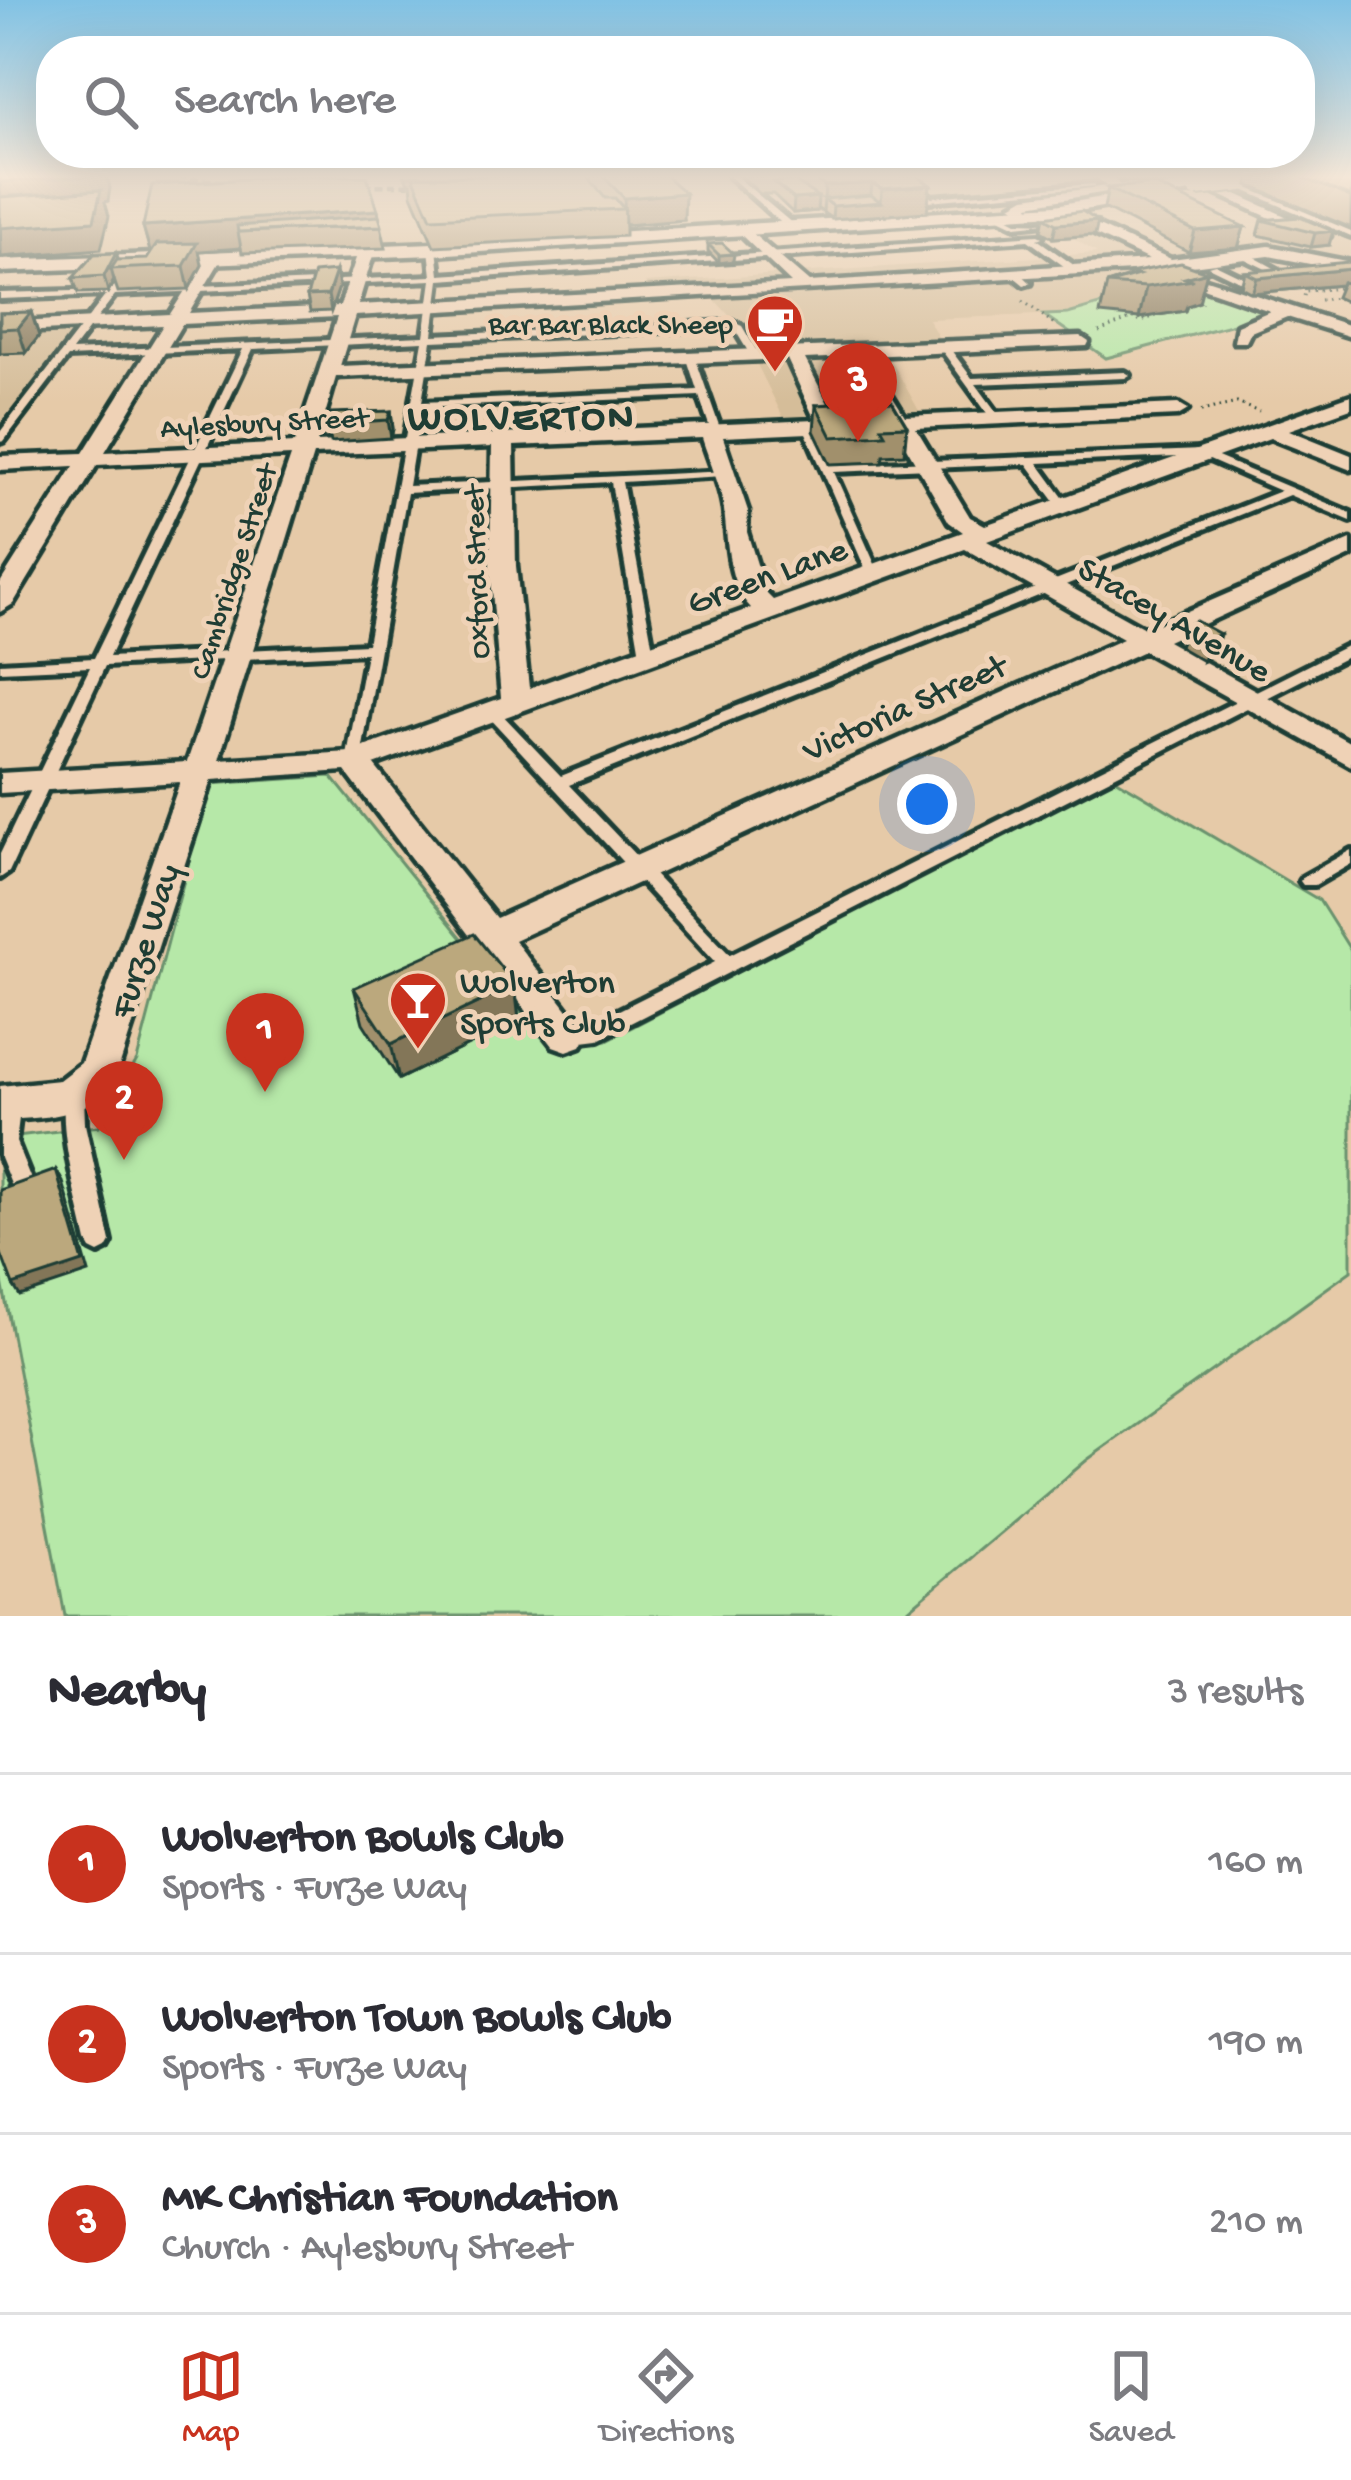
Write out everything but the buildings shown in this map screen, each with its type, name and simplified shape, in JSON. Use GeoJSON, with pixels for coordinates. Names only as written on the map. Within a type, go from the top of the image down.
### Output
{"type":"FeatureCollection","features":[{"type":"Feature","properties":{"kind":"street"},"geometry":{"type":"LineString","coordinates":[[0,266],[379,251]]}},
{"type":"Feature","properties":{"kind":"street"},"geometry":{"type":"LineString","coordinates":[[767,251],[805,287]]}},
{"type":"Feature","properties":{"kind":"street"},"geometry":{"type":"LineString","coordinates":[[1137,251],[1191,279],[1351,332]]}},
{"type":"Feature","properties":{"kind":"street"},"geometry":{"type":"LineString","coordinates":[[0,328],[1021,279],[1266,251]]}},
{"type":"Feature","properties":{"kind":"street"},"geometry":{"type":"LineString","coordinates":[[1272,251],[1348,263]]}},
{"type":"Feature","properties":{"kind":"street","name":"Cambridge Street"},"geometry":{"type":"LineString","coordinates":[[197,772],[366,252]]}},
{"type":"Feature","properties":{"kind":"street"},"geometry":{"type":"LineString","coordinates":[[0,604],[214,259]]}},
{"type":"Feature","properties":{"kind":"street"},"geometry":{"type":"LineString","coordinates":[[1240,338],[1244,329],[1285,311]]}},
{"type":"Feature","properties":{"kind":"street"},"geometry":{"type":"LineString","coordinates":[[328,372],[794,355],[1089,338]]}},
{"type":"Feature","properties":{"kind":"street","name":"Stacey Avenue"},"geometry":{"type":"LineString","coordinates":[[856,352],[961,522],[975,536],[1049,586],[1351,756]]}},
{"type":"Feature","properties":{"kind":"street"},"geometry":{"type":"LineString","coordinates":[[794,355],[818,426]]}},
{"type":"Feature","properties":{"kind":"street","name":"Green Lane"},"geometry":{"type":"LineString","coordinates":[[0,784],[354,761],[1351,401]]}},
{"type":"Feature","properties":{"kind":"street","name":"Aylesbury Street"},"geometry":{"type":"LineString","coordinates":[[0,463],[1181,412]]}},
{"type":"Feature","properties":{"kind":"street"},"geometry":{"type":"LineString","coordinates":[[1277,426],[1351,463]]}},
{"type":"Feature","properties":{"kind":"street"},"geometry":{"type":"LineString","coordinates":[[713,431],[754,596],[768,610]]}},
{"type":"Feature","properties":{"kind":"street","name":"Oxford Street"},"geometry":{"type":"LineString","coordinates":[[503,440],[504,706]]}},
{"type":"Feature","properties":{"kind":"street","name":"Victoria Street"},"geometry":{"type":"LineString","coordinates":[[489,936],[1351,547]]}},
{"type":"Feature","properties":{"kind":"street"},"geometry":{"type":"LineString","coordinates":[[354,761],[567,1035]]}},
{"type":"Feature","properties":{"kind":"street","name":"Furze Way"},"geometry":{"type":"LineString","coordinates":[[74,1094],[99,1071],[197,772]]}},
{"type":"Feature","properties":{"kind":"street"},"geometry":{"type":"LineString","coordinates":[[5,1102],[74,1094]]}},
{"type":"Feature","properties":{"kind":"lane"},"geometry":{"type":"LineString","coordinates":[[354,761],[428,337],[436,279],[433,251]]}},
{"type":"Feature","properties":{"kind":"lane"},"geometry":{"type":"LineString","coordinates":[[0,296],[358,283],[872,251]]}},
{"type":"Feature","properties":{"kind":"lane"},"geometry":{"type":"LineString","coordinates":[[1052,251],[1075,270]]}},
{"type":"Feature","properties":{"kind":"lane"},"geometry":{"type":"LineString","coordinates":[[1204,260],[1240,279],[1283,275],[1244,255]]}},
{"type":"Feature","properties":{"kind":"lane"},"geometry":{"type":"LineString","coordinates":[[0,439],[112,293],[129,261]]}},
{"type":"Feature","properties":{"kind":"lane"},"geometry":{"type":"LineString","coordinates":[[64,354],[733,326],[739,328],[755,356]]}},
{"type":"Feature","properties":{"kind":"lane"},"geometry":{"type":"LineString","coordinates":[[0,872],[250,345]]}},
{"type":"Feature","properties":{"kind":"lane"},"geometry":{"type":"LineString","coordinates":[[945,348],[996,418]]}},
{"type":"Feature","properties":{"kind":"lane"},"geometry":{"type":"LineString","coordinates":[[692,358],[713,431]]}},
{"type":"Feature","properties":{"kind":"lane"},"geometry":{"type":"LineString","coordinates":[[969,381],[1125,375]]}},
{"type":"Feature","properties":{"kind":"lane"},"geometry":{"type":"LineString","coordinates":[[415,405],[704,393]]}},
{"type":"Feature","properties":{"kind":"lane"},"geometry":{"type":"LineString","coordinates":[[818,426],[825,469],[873,573]]}},
{"type":"Feature","properties":{"kind":"lane"},"geometry":{"type":"LineString","coordinates":[[825,469],[1201,453],[1351,517]]}},
{"type":"Feature","properties":{"kind":"lane"},"geometry":{"type":"LineString","coordinates":[[1029,459],[1062,504]]}},
{"type":"Feature","properties":{"kind":"lane"},"geometry":{"type":"LineString","coordinates":[[401,490],[724,473]]}},
{"type":"Feature","properties":{"kind":"lane"},"geometry":{"type":"LineString","coordinates":[[616,479],[647,654]]}},
{"type":"Feature","properties":{"kind":"lane"},"geometry":{"type":"LineString","coordinates":[[557,784],[1289,491]]}},
{"type":"Feature","properties":{"kind":"lane"},"geometry":{"type":"LineString","coordinates":[[0,667],[372,648]]}},
{"type":"Feature","properties":{"kind":"lane"},"geometry":{"type":"LineString","coordinates":[[567,1035],[592,1033],[1351,649]]}},
{"type":"Feature","properties":{"kind":"lane"},"geometry":{"type":"LineString","coordinates":[[504,706],[557,784],[729,964]]}},
{"type":"Feature","properties":{"kind":"lane"},"geometry":{"type":"LineString","coordinates":[[1309,881],[1351,856]]}},
{"type":"Feature","properties":{"kind":"lane"},"geometry":{"type":"LineString","coordinates":[[74,1094],[74,1124],[99,1242]]}},
{"type":"Feature","properties":{"kind":"lane"},"geometry":{"type":"LineString","coordinates":[[5,1102],[5,1142],[21,1182]]}},
{"type":"Feature","properties":{"kind":"path"},"geometry":{"type":"LineString","coordinates":[[1304,296],[1306,291],[1351,287]]}},
{"type":"Feature","properties":{"kind":"path"},"geometry":{"type":"LineString","coordinates":[[1314,301],[1337,298],[1351,305]]}},
{"type":"Feature","properties":{"kind":"path"},"geometry":{"type":"LineString","coordinates":[[1122,314],[1141,321],[1160,315]]}},
{"type":"Feature","properties":{"kind":"path"},"geometry":{"type":"LineString","coordinates":[[1089,338],[1133,318]]}},
{"type":"Feature","properties":{"kind":"path"},"geometry":{"type":"LineString","coordinates":[[1181,412],[1237,404],[1277,426]]}},
{"type":"Feature","properties":{"kind":"shaded area"},"geometry":{"type":"Polygon","coordinates":[[[0,251],[233,251],[0,262],[0,251]]]}},
{"type":"Feature","properties":{"kind":"shaded area"},"geometry":{"type":"Polygon","coordinates":[[[1351,251],[1351,269],[1282,255],[1158,266],[1179,282],[1068,314],[928,319],[946,351],[888,355],[923,418],[906,418],[935,469],[830,474],[807,423],[786,423],[737,324],[715,300],[706,291],[654,295],[645,283],[1097,253],[1351,251]]]}},
{"type":"Feature","properties":{"kind":"shaded area"},"geometry":{"type":"Polygon","coordinates":[[[80,329],[0,428],[0,332],[80,329]]]}},
{"type":"Feature","properties":{"kind":"green space"},"geometry":{"type":"Polygon","coordinates":[[[1179,282],[1275,313],[1106,358],[1044,315],[1068,314],[1179,282]]]}},
{"type":"Feature","properties":{"kind":"green space"},"geometry":{"type":"Polygon","coordinates":[[[331,776],[549,1046],[607,1040],[1112,777],[1319,900],[1351,951],[1351,1271],[1087,1460],[901,1616],[65,1616],[0,1271],[0,1138],[99,1126],[137,1060],[209,784],[331,776]]]}},
{"type":"Feature","properties":{"kind":"place","name":"Bar Bar Black Sheep"},"geometry":{"type":"Point","coordinates":[775,374]}},
{"type":"Feature","properties":{"kind":"place","name":"MK Christian Foundation"},"geometry":{"type":"Point","coordinates":[858,442]}},
{"type":"Feature","properties":{"kind":"place","name":"Wolverton Sports Club"},"geometry":{"type":"Point","coordinates":[418,1051]}},
{"type":"Feature","properties":{"kind":"place","name":"Wolverton Bowls Club"},"geometry":{"type":"Point","coordinates":[265,1092]}},
{"type":"Feature","properties":{"kind":"place","name":"Wolverton Town Bowls Club"},"geometry":{"type":"Point","coordinates":[124,1160]}},
{"type":"Feature","properties":{"kind":"district","name":"WOLVERTON"},"geometry":{"type":"Point","coordinates":[522,414]}}]}
